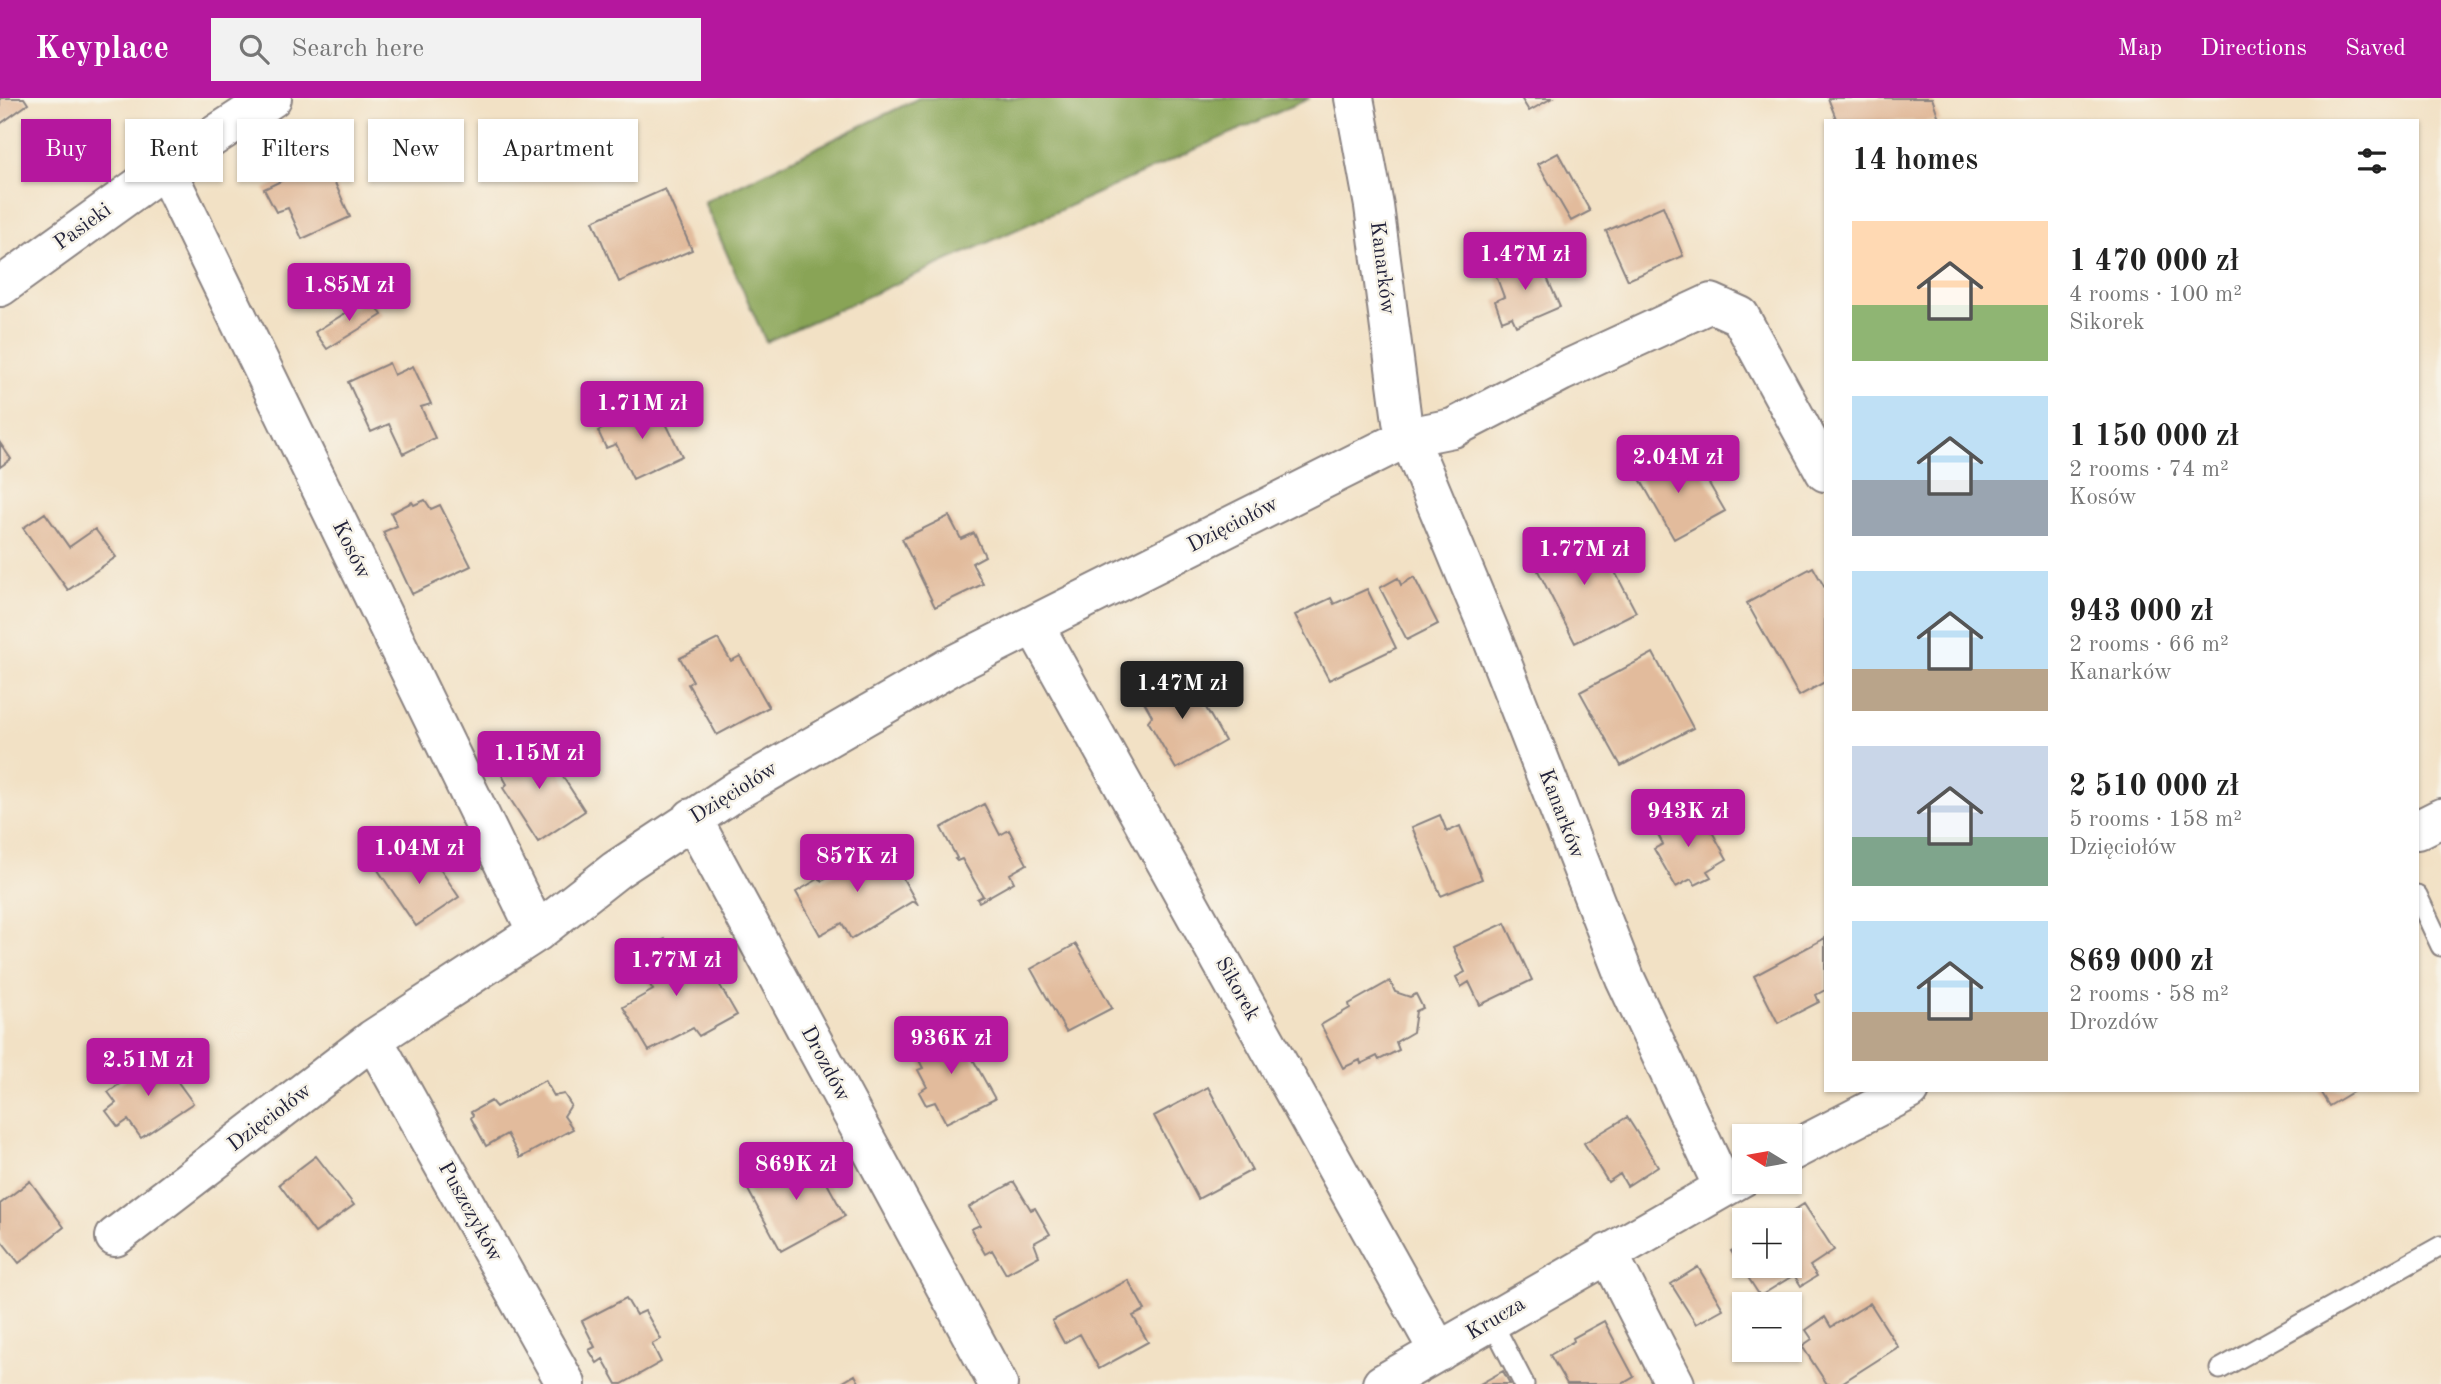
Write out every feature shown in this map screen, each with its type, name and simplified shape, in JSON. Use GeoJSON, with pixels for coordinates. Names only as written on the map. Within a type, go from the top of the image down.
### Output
{"type":"FeatureCollection","features":[{"type":"Feature","properties":{"kind":"street","name":"Pasieki"},"geometry":{"type":"LineString","coordinates":[[223,130],[272,98]]}},
{"type":"Feature","properties":{"kind":"street","name":"Kanarków"},"geometry":{"type":"LineString","coordinates":[[1354,98],[1374,206],[1402,421],[1491,635],[1625,978],[1732,1177]]}},
{"type":"Feature","properties":{"kind":"street","name":"Pasieki"},"geometry":{"type":"LineString","coordinates":[[0,287],[146,182]]}},
{"type":"Feature","properties":{"kind":"street","name":"Kosów"},"geometry":{"type":"LineString","coordinates":[[172,182],[537,932]]}},
{"type":"Feature","properties":{"kind":"street"},"geometry":{"type":"LineString","coordinates":[[1408,437],[1453,428],[1561,372],[1712,303],[1740,316],[1824,470]]}},
{"type":"Feature","properties":{"kind":"street","name":"Dzięciołów"},"geometry":{"type":"LineString","coordinates":[[115,1237],[373,1039],[537,932],[616,870],[737,790],[955,663],[1408,437]]}},
{"type":"Feature","properties":{"kind":"street","name":"Sikorek"},"geometry":{"type":"LineString","coordinates":[[1034,625],[1439,1352]]}},
{"type":"Feature","properties":{"kind":"street","name":"Drozdów"},"geometry":{"type":"LineString","coordinates":[[692,818],[998,1384]]}},
{"type":"Feature","properties":{"kind":"street"},"geometry":{"type":"LineString","coordinates":[[2419,829],[2441,818]]}},
{"type":"Feature","properties":{"kind":"street","name":"Puszczyków"},"geometry":{"type":"LineString","coordinates":[[373,1039],[566,1384]]}},
{"type":"Feature","properties":{"kind":"street"},"geometry":{"type":"LineString","coordinates":[[1802,1146],[1906,1092]]}},
{"type":"Feature","properties":{"kind":"street","name":"Krucza"},"geometry":{"type":"LineString","coordinates":[[1382,1384],[1732,1182]]}},
{"type":"Feature","properties":{"kind":"street"},"geometry":{"type":"LineString","coordinates":[[1608,1253],[1675,1384]]}},
{"type":"Feature","properties":{"kind":"lane"},"geometry":{"type":"LineString","coordinates":[[2419,899],[2441,946]]}},
{"type":"Feature","properties":{"kind":"lane"},"geometry":{"type":"LineString","coordinates":[[2220,1368],[2441,1246]]}},
{"type":"Feature","properties":{"kind":"lane"},"geometry":{"type":"LineString","coordinates":[[1492,1322],[1524,1384]]}},
{"type":"Feature","properties":{"kind":"green space"},"geometry":{"type":"Polygon","coordinates":[[[919,98],[1310,98],[766,342],[704,202],[919,98]]]}},
{"type":"Feature","properties":{"kind":"building"},"geometry":{"type":"Polygon","coordinates":[[[0,98],[24,98],[28,104],[0,124],[0,98]]]}},
{"type":"Feature","properties":{"kind":"building"},"geometry":{"type":"Polygon","coordinates":[[[1521,98],[1552,98],[1529,111],[1521,98]]]}},
{"type":"Feature","properties":{"kind":"building"},"geometry":{"type":"Polygon","coordinates":[[[1828,98],[1932,98],[1939,119],[1836,119],[1828,98]]]}},
{"type":"Feature","properties":{"kind":"building"},"geometry":{"type":"Polygon","coordinates":[[[1558,153],[1590,211],[1571,221],[1538,164],[1558,153]]]}},
{"type":"Feature","properties":{"kind":"building"},"geometry":{"type":"Polygon","coordinates":[[[279,182],[335,182],[350,217],[302,239],[288,208],[276,212],[264,189],[279,182]]]}},
{"type":"Feature","properties":{"kind":"building"},"geometry":{"type":"Polygon","coordinates":[[[665,189],[692,250],[619,282],[593,221],[665,189]]]}},
{"type":"Feature","properties":{"kind":"building"},"geometry":{"type":"Polygon","coordinates":[[[1663,206],[1683,256],[1628,280],[1606,231],[1663,206]]]}},
{"type":"Feature","properties":{"kind":"building"},"geometry":{"type":"Polygon","coordinates":[[[1537,255],[1560,307],[1516,326],[1512,317],[1502,321],[1495,301],[1504,297],[1495,273],[1537,255]]]}},
{"type":"Feature","properties":{"kind":"building"},"geometry":{"type":"Polygon","coordinates":[[[371,297],[382,315],[327,349],[315,332],[371,297]]]}},
{"type":"Feature","properties":{"kind":"building"},"geometry":{"type":"Polygon","coordinates":[[[389,363],[394,375],[413,366],[431,404],[421,407],[435,438],[403,454],[389,424],[371,432],[348,382],[389,363]]]}},
{"type":"Feature","properties":{"kind":"building"},"geometry":{"type":"Polygon","coordinates":[[[656,403],[682,456],[633,479],[616,444],[606,448],[598,431],[656,403]]]}},
{"type":"Feature","properties":{"kind":"building"},"geometry":{"type":"Polygon","coordinates":[[[0,443],[11,459],[0,467],[0,443]]]}},
{"type":"Feature","properties":{"kind":"building"},"geometry":{"type":"Polygon","coordinates":[[[1655,449],[1674,480],[1699,466],[1725,511],[1674,539],[1631,463],[1655,449]]]}},
{"type":"Feature","properties":{"kind":"building"},"geometry":{"type":"Polygon","coordinates":[[[425,500],[431,509],[440,505],[471,566],[412,594],[383,532],[397,526],[391,513],[412,502],[414,505],[425,500]]]}},
{"type":"Feature","properties":{"kind":"building"},"geometry":{"type":"Polygon","coordinates":[[[45,513],[69,547],[95,529],[116,557],[68,590],[23,528],[45,513]]]}},
{"type":"Feature","properties":{"kind":"building"},"geometry":{"type":"Polygon","coordinates":[[[949,516],[961,539],[974,533],[985,556],[972,563],[983,584],[935,607],[902,539],[949,516]]]}},
{"type":"Feature","properties":{"kind":"building"},"geometry":{"type":"Polygon","coordinates":[[[1593,530],[1636,612],[1575,643],[1533,561],[1593,530]]]}},
{"type":"Feature","properties":{"kind":"building"},"geometry":{"type":"Polygon","coordinates":[[[1813,567],[1824,586],[1824,683],[1799,696],[1747,603],[1813,567]]]}},
{"type":"Feature","properties":{"kind":"building"},"geometry":{"type":"Polygon","coordinates":[[[1414,577],[1438,624],[1407,640],[1380,588],[1398,578],[1401,585],[1414,577]]]}},
{"type":"Feature","properties":{"kind":"building"},"geometry":{"type":"Polygon","coordinates":[[[1367,589],[1396,648],[1329,680],[1295,615],[1331,598],[1334,604],[1367,589]]]}},
{"type":"Feature","properties":{"kind":"building"},"geometry":{"type":"Polygon","coordinates":[[[718,639],[731,661],[740,656],[769,707],[717,735],[688,684],[693,681],[680,658],[718,639]]]}},
{"type":"Feature","properties":{"kind":"building"},"geometry":{"type":"Polygon","coordinates":[[[1653,653],[1693,728],[1621,766],[1580,692],[1653,653]]]}},
{"type":"Feature","properties":{"kind":"building"},"geometry":{"type":"Polygon","coordinates":[[[1186,673],[1225,741],[1176,769],[1148,721],[1152,716],[1142,698],[1186,673]]]}},
{"type":"Feature","properties":{"kind":"building"},"geometry":{"type":"Polygon","coordinates":[[[534,739],[547,758],[550,757],[585,811],[538,842],[503,788],[507,784],[496,765],[534,739]]]}},
{"type":"Feature","properties":{"kind":"building"},"geometry":{"type":"Polygon","coordinates":[[[984,804],[1000,835],[1009,830],[1027,864],[1010,874],[1014,882],[979,902],[977,899],[983,896],[962,859],[955,859],[957,858],[941,828],[984,804]]]}},
{"type":"Feature","properties":{"kind":"building"},"geometry":{"type":"Polygon","coordinates":[[[1686,810],[1695,826],[1706,821],[1727,859],[1707,871],[1711,877],[1695,885],[1691,879],[1676,887],[1654,849],[1663,844],[1654,827],[1686,810]]]}},
{"type":"Feature","properties":{"kind":"building"},"geometry":{"type":"Polygon","coordinates":[[[1440,815],[1447,832],[1460,826],[1482,879],[1441,896],[1412,827],[1440,815]]]}},
{"type":"Feature","properties":{"kind":"building"},"geometry":{"type":"Polygon","coordinates":[[[883,843],[918,905],[913,901],[851,939],[842,923],[820,935],[796,892],[856,862],[855,858],[883,843]]]}},
{"type":"Feature","properties":{"kind":"building"},"geometry":{"type":"Polygon","coordinates":[[[408,850],[418,863],[430,854],[459,897],[416,926],[378,870],[408,850]]]}},
{"type":"Feature","properties":{"kind":"building"},"geometry":{"type":"Polygon","coordinates":[[[1505,923],[1532,980],[1480,1005],[1469,982],[1461,987],[1456,977],[1465,972],[1453,947],[1505,923]]]}},
{"type":"Feature","properties":{"kind":"building"},"geometry":{"type":"Polygon","coordinates":[[[665,939],[685,972],[706,961],[737,1015],[699,1036],[693,1028],[649,1051],[623,1007],[653,990],[633,956],[665,939]]]}},
{"type":"Feature","properties":{"kind":"building"},"geometry":{"type":"Polygon","coordinates":[[[1824,939],[1824,991],[1816,995],[1819,1002],[1778,1023],[1754,976],[1824,939]]]}},
{"type":"Feature","properties":{"kind":"building"},"geometry":{"type":"Polygon","coordinates":[[[1076,944],[1112,1008],[1066,1032],[1031,969],[1076,944]]]}},
{"type":"Feature","properties":{"kind":"building"},"geometry":{"type":"Polygon","coordinates":[[[1390,981],[1395,992],[1410,997],[1416,994],[1423,1008],[1416,1011],[1413,1032],[1396,1042],[1399,1050],[1379,1060],[1377,1056],[1361,1064],[1360,1060],[1343,1068],[1321,1025],[1350,1008],[1349,1004],[1390,981]]]}},
{"type":"Feature","properties":{"kind":"building"},"geometry":{"type":"Polygon","coordinates":[[[955,1027],[995,1099],[946,1123],[935,1102],[926,1105],[919,1092],[927,1087],[918,1070],[923,1068],[913,1049],[955,1027]]]}},
{"type":"Feature","properties":{"kind":"building"},"geometry":{"type":"Polygon","coordinates":[[[159,1056],[193,1103],[141,1138],[128,1120],[118,1127],[106,1111],[116,1103],[108,1092],[159,1056]]]}},
{"type":"Feature","properties":{"kind":"building"},"geometry":{"type":"Polygon","coordinates":[[[545,1080],[554,1096],[564,1094],[571,1105],[564,1116],[573,1129],[520,1158],[507,1134],[486,1146],[471,1118],[471,1112],[491,1101],[496,1107],[545,1080]]]}},
{"type":"Feature","properties":{"kind":"building"},"geometry":{"type":"Polygon","coordinates":[[[1208,1087],[1252,1170],[1198,1199],[1154,1116],[1208,1087]]]}},
{"type":"Feature","properties":{"kind":"building"},"geometry":{"type":"Polygon","coordinates":[[[2320,1092],[2353,1092],[2329,1106],[2320,1092]]]}},
{"type":"Feature","properties":{"kind":"building"},"geometry":{"type":"Polygon","coordinates":[[[1627,1117],[1658,1166],[1627,1186],[1620,1174],[1608,1182],[1584,1143],[1627,1117]]]}},
{"type":"Feature","properties":{"kind":"building"},"geometry":{"type":"Polygon","coordinates":[[[811,1154],[845,1216],[781,1251],[747,1188],[811,1154]]]}},
{"type":"Feature","properties":{"kind":"building"},"geometry":{"type":"Polygon","coordinates":[[[316,1156],[354,1205],[315,1233],[279,1184],[316,1156]]]}},
{"type":"Feature","properties":{"kind":"building"},"geometry":{"type":"Polygon","coordinates":[[[30,1181],[64,1227],[19,1263],[0,1239],[0,1204],[30,1181]]]}},
{"type":"Feature","properties":{"kind":"building"},"geometry":{"type":"Polygon","coordinates":[[[1014,1182],[1031,1210],[1035,1208],[1050,1234],[1034,1243],[1039,1256],[1006,1274],[992,1250],[985,1254],[971,1229],[980,1225],[969,1207],[1014,1182]]]}},
{"type":"Feature","properties":{"kind":"building"},"geometry":{"type":"Polygon","coordinates":[[[1804,1204],[1834,1250],[1810,1266],[1817,1276],[1801,1286],[1796,1278],[1802,1278],[1802,1208],[1798,1208],[1804,1204]]]}},
{"type":"Feature","properties":{"kind":"building"},"geometry":{"type":"Polygon","coordinates":[[[1698,1267],[1723,1309],[1696,1324],[1671,1284],[1698,1267]]]}},
{"type":"Feature","properties":{"kind":"building"},"geometry":{"type":"Polygon","coordinates":[[[1748,1278],[1789,1278],[1766,1292],[1757,1292],[1748,1278]]]}},
{"type":"Feature","properties":{"kind":"building"},"geometry":{"type":"Polygon","coordinates":[[[1128,1280],[1145,1310],[1133,1316],[1148,1342],[1099,1369],[1080,1334],[1064,1343],[1052,1321],[1128,1280]]]}},
{"type":"Feature","properties":{"kind":"building"},"geometry":{"type":"Polygon","coordinates":[[[626,1298],[636,1315],[645,1311],[661,1339],[652,1344],[661,1362],[622,1384],[617,1384],[603,1359],[597,1363],[589,1350],[595,1347],[582,1321],[626,1298]]]}},
{"type":"Feature","properties":{"kind":"building"},"geometry":{"type":"Polygon","coordinates":[[[1870,1303],[1898,1347],[1840,1384],[1827,1384],[1802,1346],[1812,1339],[1806,1330],[1825,1317],[1831,1327],[1870,1303]]]}},
{"type":"Feature","properties":{"kind":"building"},"geometry":{"type":"Polygon","coordinates":[[[1604,1321],[1634,1377],[1622,1384],[1567,1384],[1550,1355],[1574,1341],[1573,1338],[1604,1321]]]}},
{"type":"Feature","properties":{"kind":"building"},"geometry":{"type":"Polygon","coordinates":[[[1503,1371],[1510,1384],[1480,1384],[1503,1371]]]}},
{"type":"Feature","properties":{"kind":"building"},"geometry":{"type":"Polygon","coordinates":[[[855,1375],[860,1384],[840,1384],[855,1375]]]}}]}
